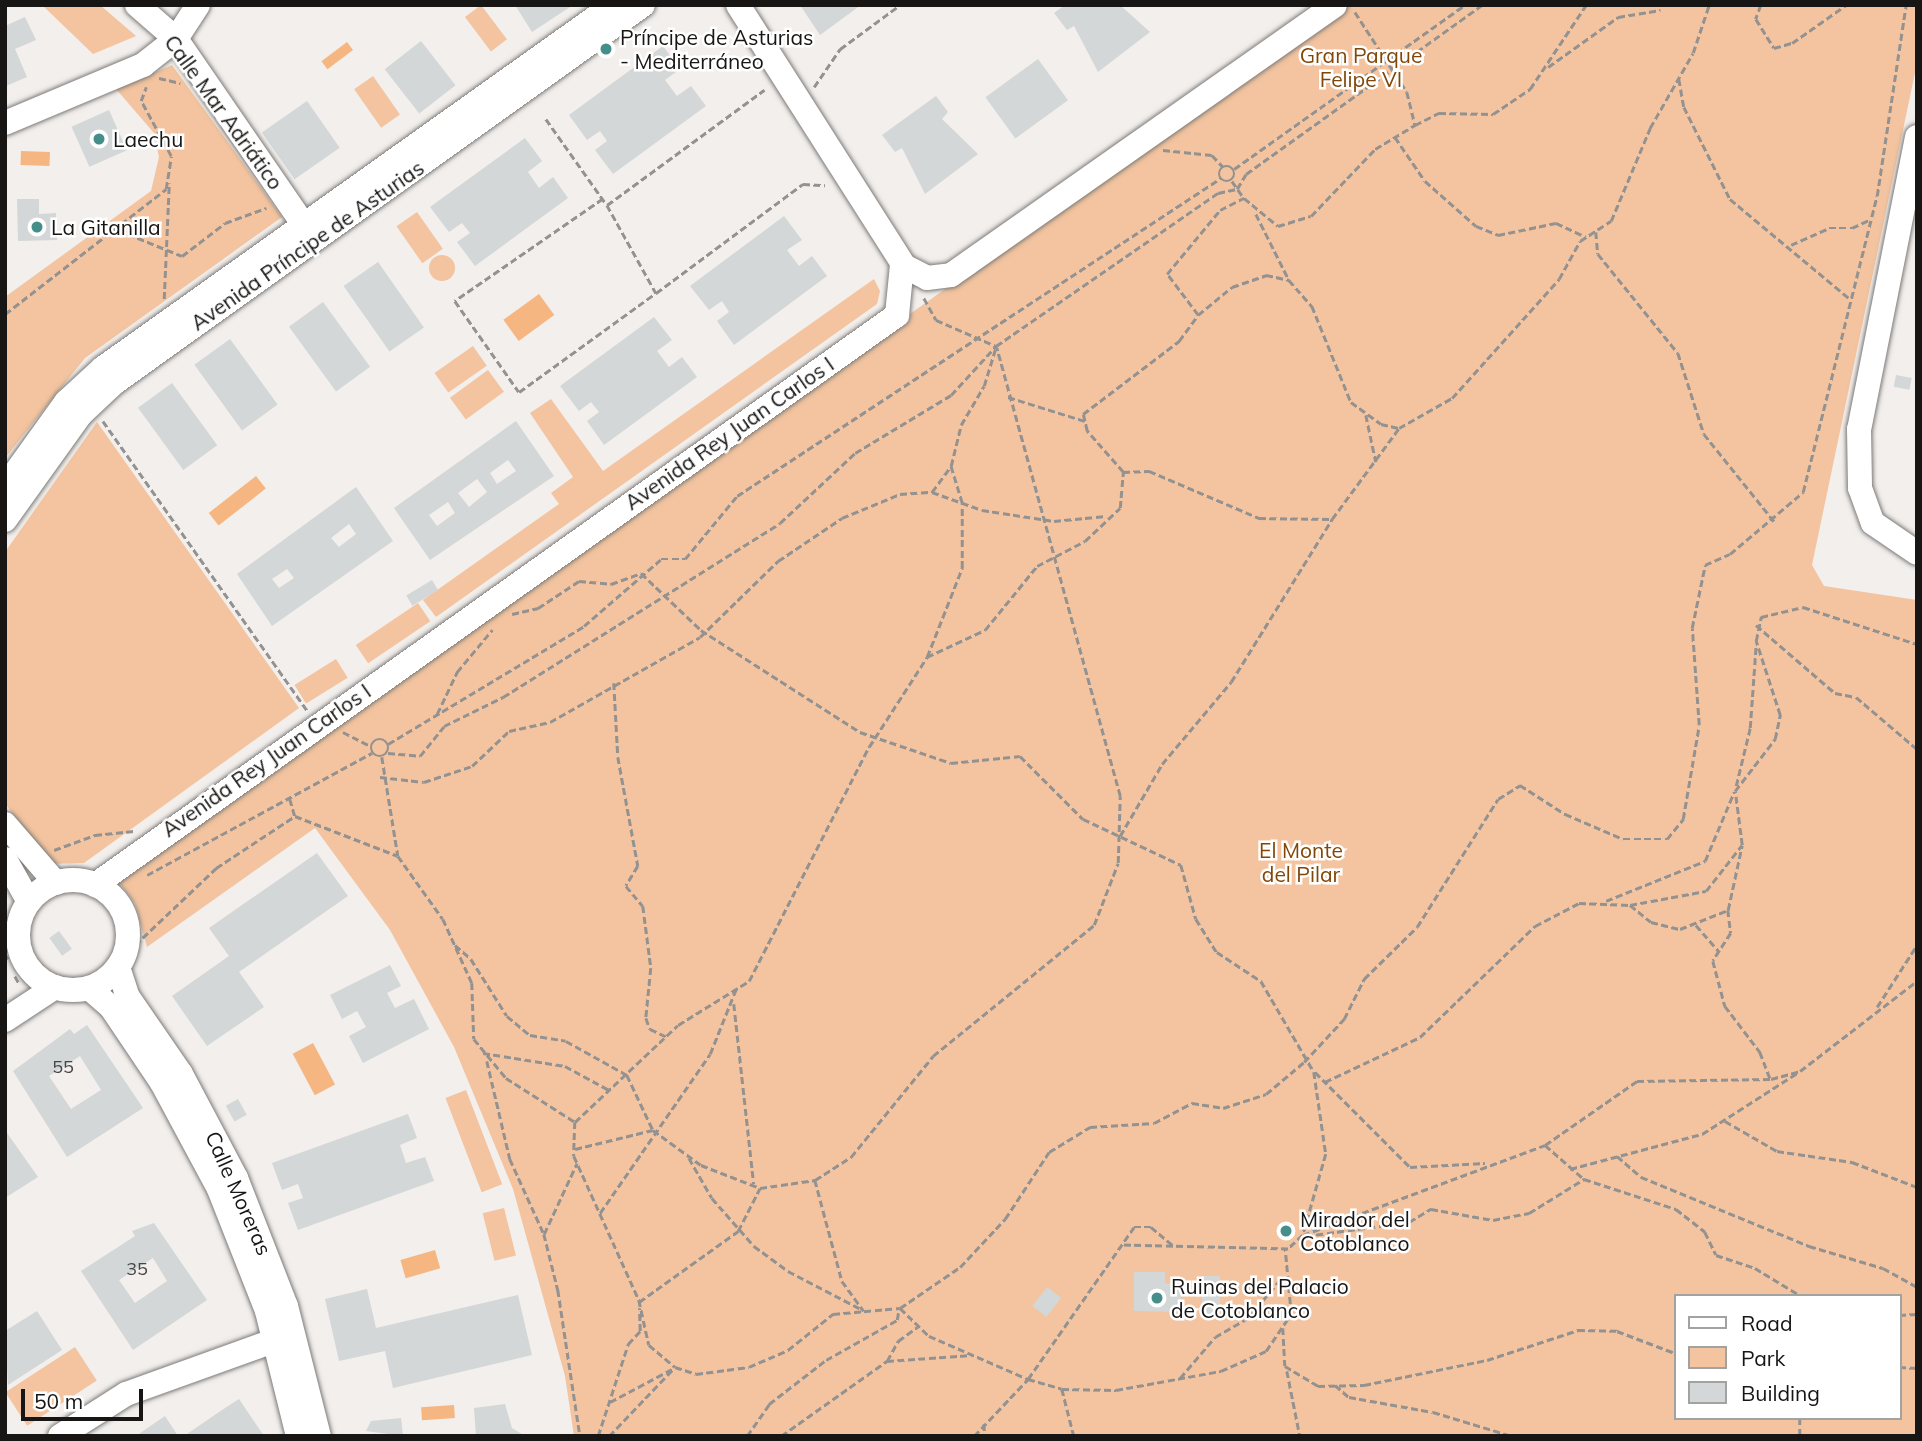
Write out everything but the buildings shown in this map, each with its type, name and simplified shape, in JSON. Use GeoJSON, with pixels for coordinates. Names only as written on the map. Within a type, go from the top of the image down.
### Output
{"type":"FeatureCollection","features":[{"type":"Feature","properties":{"kind":"street","name":"Calle Mar Adriático"},"geometry":{"type":"LineString","coordinates":[[137,5],[176,39],[304,225]]}},
{"type":"Feature","properties":{"kind":"street"},"geometry":{"type":"LineString","coordinates":[[5,123],[143,65],[176,39],[198,5]]}},
{"type":"Feature","properties":{"kind":"street","name":"Avenida Príncipe de Asturias"},"geometry":{"type":"LineString","coordinates":[[5,486],[66,402],[103,368],[613,5]]}},
{"type":"Feature","properties":{"kind":"street","name":"Avenida Príncipe de Asturias"},"geometry":{"type":"LineString","coordinates":[[5,520],[81,414],[114,383],[643,5]]}},
{"type":"Feature","properties":{"kind":"street"},"geometry":{"type":"LineString","coordinates":[[738,5],[903,265],[927,278],[951,275],[1335,5]]}},
{"type":"Feature","properties":{"kind":"street"},"geometry":{"type":"LineString","coordinates":[[5,105],[176,39]]}},
{"type":"Feature","properties":{"kind":"street"},"geometry":{"type":"LineString","coordinates":[[1917,137],[1859,429],[1860,488],[1873,523],[1917,553]]}},
{"type":"Feature","properties":{"kind":"street","name":"Avenida Rey Juan Carlos I"},"geometry":{"type":"LineString","coordinates":[[95,886],[897,315],[903,265]]}},
{"type":"Feature","properties":{"kind":"street"},"geometry":{"type":"LineString","coordinates":[[5,824],[56,883]]}},
{"type":"Feature","properties":{"kind":"street"},"geometry":{"type":"LineString","coordinates":[[5,859],[29,902]]}},
{"type":"Feature","properties":{"kind":"street"},"geometry":{"type":"LineString","coordinates":[[5,1020],[55,987],[89,988],[118,967],[126,921],[95,886],[56,883],[29,902],[13,952],[55,987]]}},
{"type":"Feature","properties":{"kind":"street","name":"Calle Moreras"},"geometry":{"type":"LineString","coordinates":[[118,967],[128,997],[181,1073],[236,1178],[286,1306],[319,1436]]}},
{"type":"Feature","properties":{"kind":"street","name":"Calle Moreras"},"geometry":{"type":"LineString","coordinates":[[89,988],[111,1007],[162,1083],[206,1166],[253,1269],[276,1340],[298,1436]]}},
{"type":"Feature","properties":{"kind":"street"},"geometry":{"type":"LineString","coordinates":[[60,1436],[126,1394],[276,1340]]}},
{"type":"Feature","properties":{"kind":"path"},"geometry":{"type":"LineString","coordinates":[[814,87],[840,49],[900,5]]}},
{"type":"Feature","properties":{"kind":"path"},"geometry":{"type":"LineString","coordinates":[[1350,5],[1394,68],[1415,125]]}},
{"type":"Feature","properties":{"kind":"path"},"geometry":{"type":"LineString","coordinates":[[1399,428],[1365,412],[1352,402],[1312,306],[1289,280],[1256,214],[1232,180],[1234,169],[1465,5]]}},
{"type":"Feature","properties":{"kind":"path"},"geometry":{"type":"LineString","coordinates":[[382,757],[388,753],[420,756],[444,726],[503,697],[780,523],[855,453],[951,396],[996,346],[1218,193],[1237,189],[1246,174],[1482,5]]}},
{"type":"Feature","properties":{"kind":"path"},"geometry":{"type":"LineString","coordinates":[[1544,70],[1586,5]]}},
{"type":"Feature","properties":{"kind":"path"},"geometry":{"type":"LineString","coordinates":[[1654,5],[1660,10]]}},
{"type":"Feature","properties":{"kind":"path"},"geometry":{"type":"LineString","coordinates":[[1256,214],[1278,226],[1311,216],[1375,149],[1415,125],[1438,113],[1493,114],[1544,70],[1618,17],[1660,10],[1670,5]]}},
{"type":"Feature","properties":{"kind":"path"},"geometry":{"type":"LineString","coordinates":[[1120,836],[1162,764],[1231,682],[1332,519],[1399,428],[1452,398],[1559,279],[1586,237],[1611,221],[1679,78],[1709,5]]}},
{"type":"Feature","properties":{"kind":"path"},"geometry":{"type":"LineString","coordinates":[[1760,5],[1756,19],[1774,48],[1792,43],[1846,5]]}},
{"type":"Feature","properties":{"kind":"path"},"geometry":{"type":"LineString","coordinates":[[747,1436],[769,1404],[826,1360],[886,1327],[900,1308],[960,1267],[1005,1219],[1049,1152],[1090,1127],[1154,1123],[1192,1103],[1223,1108],[1266,1094],[1304,1062],[1344,1018],[1364,978],[1417,927],[1498,799],[1520,785],[1564,814],[1623,839],[1667,839],[1683,819],[1699,724],[1692,628],[1705,565],[1774,521],[1803,492],[1869,220],[1906,5]]}},
{"type":"Feature","properties":{"kind":"path"},"geometry":{"type":"LineString","coordinates":[[163,307],[171,156],[141,101],[156,78],[186,86]]}},
{"type":"Feature","properties":{"kind":"path"},"geometry":{"type":"LineString","coordinates":[[1679,78],[1684,107],[1730,199],[1791,246],[1849,298]]}},
{"type":"Feature","properties":{"kind":"path"},"geometry":{"type":"LineString","coordinates":[[607,205],[764,90]]}},
{"type":"Feature","properties":{"kind":"path"},"geometry":{"type":"LineString","coordinates":[[546,119],[607,205],[656,293]]}},
{"type":"Feature","properties":{"kind":"path"},"geometry":{"type":"LineString","coordinates":[[1145,137],[1171,153],[1212,155],[1223,167],[1234,169]]}},
{"type":"Feature","properties":{"kind":"path"},"geometry":{"type":"LineString","coordinates":[[1395,137],[1425,181],[1476,226],[1498,235],[1556,223],[1586,237]]}},
{"type":"Feature","properties":{"kind":"path"},"geometry":{"type":"LineString","coordinates":[[1221,178],[1223,167]]}},
{"type":"Feature","properties":{"kind":"path"},"geometry":{"type":"LineString","coordinates":[[388,744],[584,626],[641,573],[662,558],[685,558],[737,496],[977,342],[1221,178],[1232,180]]}},
{"type":"Feature","properties":{"kind":"path"},"geometry":{"type":"LineString","coordinates":[[5,314],[118,230],[169,180]]}},
{"type":"Feature","properties":{"kind":"path"},"geometry":{"type":"LineString","coordinates":[[603,200],[455,301],[519,392],[803,184],[825,184]]}},
{"type":"Feature","properties":{"kind":"path"},"geometry":{"type":"LineString","coordinates":[[1198,316],[1167,274],[1220,210],[1244,198]]}},
{"type":"Feature","properties":{"kind":"path"},"geometry":{"type":"LineString","coordinates":[[118,230],[168,251],[191,253],[225,223],[273,208]]}},
{"type":"Feature","properties":{"kind":"path"},"geometry":{"type":"LineString","coordinates":[[1791,246],[1829,228],[1852,228],[1869,220]]}},
{"type":"Feature","properties":{"kind":"path"},"geometry":{"type":"LineString","coordinates":[[1595,231],[1598,254],[1678,353],[1704,434],[1774,521]]}},
{"type":"Feature","properties":{"kind":"path"},"geometry":{"type":"LineString","coordinates":[[926,656],[985,630],[1037,566],[1085,541],[1106,516],[1120,508],[1123,472],[1084,421],[1083,414],[1130,373],[1179,341],[1198,316],[1232,287],[1266,275],[1289,280]]}},
{"type":"Feature","properties":{"kind":"path"},"geometry":{"type":"LineString","coordinates":[[926,301],[936,320],[977,342],[996,346]]}},
{"type":"Feature","properties":{"kind":"path"},"geometry":{"type":"LineString","coordinates":[[688,1158],[760,1188],[815,1180],[851,1157],[933,1056],[1094,925],[1118,863],[1121,796],[996,346]]}},
{"type":"Feature","properties":{"kind":"path"},"geometry":{"type":"LineString","coordinates":[[932,492],[951,466],[961,425],[984,386],[996,346]]}},
{"type":"Feature","properties":{"kind":"path"},"geometry":{"type":"LineString","coordinates":[[1008,397],[1084,421]]}},
{"type":"Feature","properties":{"kind":"path"},"geometry":{"type":"LineString","coordinates":[[1365,412],[1376,462]]}},
{"type":"Feature","properties":{"kind":"path"},"geometry":{"type":"LineString","coordinates":[[99,416],[307,711]]}},
{"type":"Feature","properties":{"kind":"path"},"geometry":{"type":"LineString","coordinates":[[900,1308],[833,1314],[788,1350],[749,1367],[696,1374],[675,1367],[649,1345],[639,1300],[577,1163],[575,1122],[667,1037],[749,981],[875,737],[926,656],[962,568],[962,503],[951,466]]}},
{"type":"Feature","properties":{"kind":"path"},"geometry":{"type":"LineString","coordinates":[[1123,472],[1149,471],[1259,518],[1332,519]]}},
{"type":"Feature","properties":{"kind":"path"},"geometry":{"type":"LineString","coordinates":[[380,776],[424,782],[472,766],[509,731],[550,722],[705,633],[778,561],[842,518],[900,494],[932,492],[962,503],[1044,519],[1106,516]]}},
{"type":"Feature","properties":{"kind":"path"},"geometry":{"type":"LineString","coordinates":[[641,573],[705,633],[875,737],[951,763],[1020,756],[1083,819],[1181,865],[1196,919],[1217,952],[1261,981],[1304,1062],[1410,1167],[1488,1163]]}},
{"type":"Feature","properties":{"kind":"path"},"geometry":{"type":"LineString","coordinates":[[437,714],[457,672],[511,615],[538,608],[579,580],[611,584],[641,573]]}},
{"type":"Feature","properties":{"kind":"path"},"geometry":{"type":"LineString","coordinates":[[1605,901],[1705,861],[1735,791],[1750,728],[1756,625],[1761,617],[1803,607],[1917,644]]}},
{"type":"Feature","properties":{"kind":"path"},"geometry":{"type":"LineString","coordinates":[[508,608],[511,615]]}},
{"type":"Feature","properties":{"kind":"path"},"geometry":{"type":"LineString","coordinates":[[1756,625],[1835,693],[1856,697],[1917,749]]}},
{"type":"Feature","properties":{"kind":"path"},"geometry":{"type":"LineString","coordinates":[[1756,641],[1780,715],[1775,739],[1735,791],[1742,845],[1728,910],[1731,933],[1713,961],[1725,1006],[1760,1052],[1771,1079]]}},
{"type":"Feature","properties":{"kind":"path"},"geometry":{"type":"LineString","coordinates":[[614,683],[618,757],[638,866],[626,886],[643,906],[651,968],[646,1018],[650,1029],[667,1037]]}},
{"type":"Feature","properties":{"kind":"path"},"geometry":{"type":"LineString","coordinates":[[332,732],[371,746]]}},
{"type":"Feature","properties":{"kind":"path"},"geometry":{"type":"LineString","coordinates":[[371,746],[380,739],[388,744]]}},
{"type":"Feature","properties":{"kind":"path"},"geometry":{"type":"LineString","coordinates":[[388,744],[388,753]]}},
{"type":"Feature","properties":{"kind":"path"},"geometry":{"type":"LineString","coordinates":[[371,746],[372,753]]}},
{"type":"Feature","properties":{"kind":"path"},"geometry":{"type":"LineString","coordinates":[[372,753],[382,757]]}},
{"type":"Feature","properties":{"kind":"path"},"geometry":{"type":"LineString","coordinates":[[143,876],[167,869],[372,753]]}},
{"type":"Feature","properties":{"kind":"path"},"geometry":{"type":"LineString","coordinates":[[382,757],[380,776],[398,856],[454,944],[472,983],[480,1053],[575,1122]]}},
{"type":"Feature","properties":{"kind":"path"},"geometry":{"type":"LineString","coordinates":[[290,799],[295,816]]}},
{"type":"Feature","properties":{"kind":"path"},"geometry":{"type":"LineString","coordinates":[[295,816],[398,856]]}},
{"type":"Feature","properties":{"kind":"path"},"geometry":{"type":"LineString","coordinates":[[135,945],[216,868],[295,816]]}},
{"type":"Feature","properties":{"kind":"path"},"geometry":{"type":"LineString","coordinates":[[46,854],[94,835],[134,831]]}},
{"type":"Feature","properties":{"kind":"path"},"geometry":{"type":"LineString","coordinates":[[1325,1083],[1420,1037],[1535,926],[1579,903],[1605,901],[1630,905],[1706,891],[1742,845]]}},
{"type":"Feature","properties":{"kind":"path"},"geometry":{"type":"LineString","coordinates":[[1630,905],[1651,922],[1680,929],[1696,925],[1728,910]]}},
{"type":"Feature","properties":{"kind":"path"},"geometry":{"type":"LineString","coordinates":[[1696,925],[1719,951]]}},
{"type":"Feature","properties":{"kind":"path"},"geometry":{"type":"LineString","coordinates":[[454,944],[471,959],[507,1016],[530,1035],[566,1041],[627,1075],[653,1130],[688,1158],[739,1228],[788,1271],[864,1311]]}},
{"type":"Feature","properties":{"kind":"path"},"geometry":{"type":"LineString","coordinates":[[1875,1010],[1917,945]]}},
{"type":"Feature","properties":{"kind":"path"},"geometry":{"type":"LineString","coordinates":[[5,954],[13,952]]}},
{"type":"Feature","properties":{"kind":"path"},"geometry":{"type":"LineString","coordinates":[[1570,1169],[1725,1121],[1800,1071],[1875,1010],[1917,981]]}},
{"type":"Feature","properties":{"kind":"path"},"geometry":{"type":"LineString","coordinates":[[600,1213],[637,1165],[653,1130],[710,1054],[736,989]]}},
{"type":"Feature","properties":{"kind":"path"},"geometry":{"type":"LineString","coordinates":[[733,1000],[754,1184]]}},
{"type":"Feature","properties":{"kind":"path"},"geometry":{"type":"LineString","coordinates":[[480,1053],[565,1066],[609,1090]]}},
{"type":"Feature","properties":{"kind":"path"},"geometry":{"type":"LineString","coordinates":[[487,1059],[510,1159],[544,1234],[566,1325],[580,1436]]}},
{"type":"Feature","properties":{"kind":"path"},"geometry":{"type":"LineString","coordinates":[[1121,1245],[1285,1249],[1303,1236],[1488,1163],[1545,1145],[1637,1081],[1771,1079],[1800,1071]]}},
{"type":"Feature","properties":{"kind":"path"},"geometry":{"type":"LineString","coordinates":[[1303,1236],[1326,1154],[1314,1072]]}},
{"type":"Feature","properties":{"kind":"path"},"geometry":{"type":"LineString","coordinates":[[1725,1121],[1777,1150],[1852,1162],[1917,1187]]}},
{"type":"Feature","properties":{"kind":"path"},"geometry":{"type":"LineString","coordinates":[[575,1149],[653,1130]]}},
{"type":"Feature","properties":{"kind":"path"},"geometry":{"type":"LineString","coordinates":[[1545,1145],[1584,1179],[1676,1209],[1705,1233],[1716,1255],[1755,1268],[1798,1294]]}},
{"type":"Feature","properties":{"kind":"path"},"geometry":{"type":"LineString","coordinates":[[1617,1156],[1641,1177],[1809,1246],[1883,1268],[1917,1287]]}},
{"type":"Feature","properties":{"kind":"path"},"geometry":{"type":"LineString","coordinates":[[544,1234],[577,1163]]}},
{"type":"Feature","properties":{"kind":"path"},"geometry":{"type":"LineString","coordinates":[[1303,1236],[1324,1238],[1409,1222],[1431,1209],[1493,1220],[1529,1213],[1584,1179]]}},
{"type":"Feature","properties":{"kind":"path"},"geometry":{"type":"LineString","coordinates":[[815,1180],[842,1281],[864,1311]]}},
{"type":"Feature","properties":{"kind":"path"},"geometry":{"type":"LineString","coordinates":[[639,1300],[718,1250],[739,1228],[760,1188]]}},
{"type":"Feature","properties":{"kind":"path"},"geometry":{"type":"LineString","coordinates":[[974,1436],[1028,1380],[1134,1227],[1151,1227],[1174,1245]]}},
{"type":"Feature","properties":{"kind":"path"},"geometry":{"type":"LineString","coordinates":[[1285,1249],[1283,1276],[1291,1292],[1283,1328],[1284,1366],[1300,1436]]}},
{"type":"Feature","properties":{"kind":"path"},"geometry":{"type":"LineString","coordinates":[[1180,1378],[1215,1337],[1249,1317],[1283,1276]]}},
{"type":"Feature","properties":{"kind":"path"},"geometry":{"type":"LineString","coordinates":[[598,1436],[628,1344],[640,1331],[639,1300]]}},
{"type":"Feature","properties":{"kind":"path"},"geometry":{"type":"LineString","coordinates":[[900,1308],[917,1327],[1028,1380],[1062,1389],[1116,1390],[1221,1371],[1266,1351],[1283,1328]]}},
{"type":"Feature","properties":{"kind":"path"},"geometry":{"type":"LineString","coordinates":[[781,1436],[887,1361],[898,1341],[917,1327]]}},
{"type":"Feature","properties":{"kind":"path"},"geometry":{"type":"LineString","coordinates":[[1284,1366],[1318,1386],[1335,1385],[1488,1360],[1578,1331],[1617,1331],[1674,1353]]}},
{"type":"Feature","properties":{"kind":"path"},"geometry":{"type":"LineString","coordinates":[[887,1361],[975,1354]]}},
{"type":"Feature","properties":{"kind":"path"},"geometry":{"type":"LineString","coordinates":[[610,1402],[675,1367]]}},
{"type":"Feature","properties":{"kind":"path"},"geometry":{"type":"LineString","coordinates":[[609,1436],[675,1367]]}},
{"type":"Feature","properties":{"kind":"path"},"geometry":{"type":"LineString","coordinates":[[1335,1385],[1349,1397],[1512,1436]]}},
{"type":"Feature","properties":{"kind":"path"},"geometry":{"type":"LineString","coordinates":[[1062,1389],[1074,1436]]}},
{"type":"Feature","properties":{"kind":"path"},"geometry":{"type":"LineString","coordinates":[[984,1424],[985,1436]]}},
{"type":"Feature","properties":{"kind":"path"},"geometry":{"type":"LineString","coordinates":[[1601,1436],[1625,1436]]}},
{"type":"Feature","properties":{"kind":"green space"},"geometry":{"type":"Polygon","coordinates":[[[42,5],[100,5],[136,36],[93,54],[42,5]]]}},
{"type":"Feature","properties":{"kind":"green space"},"geometry":{"type":"Polygon","coordinates":[[[481,5],[507,39],[491,51],[465,17],[481,5]]]}},
{"type":"Feature","properties":{"kind":"green space","name":"El Monte del Pilar"},"geometry":{"type":"Polygon","coordinates":[[[1345,5],[1917,5],[1917,63],[1812,565],[1824,586],[1917,600],[1917,1436],[574,1436],[565,1376],[513,1189],[454,1047],[390,930],[315,828],[147,947],[135,904],[116,878],[1345,5]]]}},
{"type":"Feature","properties":{"kind":"green space"},"geometry":{"type":"Polygon","coordinates":[[[172,65],[282,217],[85,358],[5,458],[5,297],[151,191],[159,157],[154,133],[116,89],[172,65]]]}},
{"type":"Feature","properties":{"kind":"green space"},"geometry":{"type":"Polygon","coordinates":[[[373,76],[400,115],[381,128],[354,89],[373,76]]]}},
{"type":"Feature","properties":{"kind":"green space"},"geometry":{"type":"Polygon","coordinates":[[[417,212],[443,249],[422,263],[397,226],[417,212]]]}},
{"type":"Feature","properties":{"kind":"green space"},"geometry":{"type":"Polygon","coordinates":[[[442,255],[451,259],[455,268],[451,277],[442,281],[433,277],[429,268],[433,259],[442,255]]]}},
{"type":"Feature","properties":{"kind":"green space"},"geometry":{"type":"Polygon","coordinates":[[[874,279],[880,291],[877,304],[436,617],[423,600],[559,504],[551,493],[573,477],[530,413],[551,399],[603,471],[874,279]]]}},
{"type":"Feature","properties":{"kind":"green space"},"geometry":{"type":"Polygon","coordinates":[[[473,346],[487,366],[448,393],[434,373],[473,346]]]}},
{"type":"Feature","properties":{"kind":"green space"},"geometry":{"type":"Polygon","coordinates":[[[488,370],[504,392],[466,419],[450,398],[488,370]]]}},
{"type":"Feature","properties":{"kind":"green space"},"geometry":{"type":"Polygon","coordinates":[[[97,422],[299,708],[84,863],[47,864],[5,803],[5,552],[97,422]]]}},
{"type":"Feature","properties":{"kind":"green space"},"geometry":{"type":"Polygon","coordinates":[[[418,603],[430,621],[368,663],[356,645],[418,603]]]}},
{"type":"Feature","properties":{"kind":"green space"},"geometry":{"type":"Polygon","coordinates":[[[336,659],[348,678],[306,704],[294,685],[336,659]]]}},
{"type":"Feature","properties":{"kind":"green space"},"geometry":{"type":"Polygon","coordinates":[[[466,1090],[502,1184],[482,1192],[445,1098],[466,1090]]]}},
{"type":"Feature","properties":{"kind":"green space"},"geometry":{"type":"Polygon","coordinates":[[[504,1208],[516,1256],[495,1261],[483,1213],[504,1208]]]}},
{"type":"Feature","properties":{"kind":"green space"},"geometry":{"type":"Polygon","coordinates":[[[75,1347],[97,1381],[27,1426],[5,1392],[75,1347]]]}},
{"type":"Feature","properties":{"kind":"shaded area"},"geometry":{"type":"Polygon","coordinates":[[[347,42],[353,50],[327,69],[321,61],[347,42]]]}},
{"type":"Feature","properties":{"kind":"shaded area"},"geometry":{"type":"Polygon","coordinates":[[[21,151],[50,152],[49,166],[21,165],[21,151]]]}},
{"type":"Feature","properties":{"kind":"shaded area"},"geometry":{"type":"Polygon","coordinates":[[[539,294],[554,315],[519,341],[503,320],[539,294]]]}},
{"type":"Feature","properties":{"kind":"shaded area"},"geometry":{"type":"Polygon","coordinates":[[[256,476],[266,489],[219,526],[209,513],[256,476]]]}},
{"type":"Feature","properties":{"kind":"shaded area"},"geometry":{"type":"Polygon","coordinates":[[[313,1043],[335,1084],[315,1095],[293,1054],[313,1043]]]}},
{"type":"Feature","properties":{"kind":"shaded area"},"geometry":{"type":"Polygon","coordinates":[[[435,1250],[440,1268],[406,1278],[400,1260],[435,1250]]]}},
{"type":"Feature","properties":{"kind":"shaded area"},"geometry":{"type":"Polygon","coordinates":[[[454,1405],[455,1418],[422,1420],[421,1407],[454,1405]]]}},
{"type":"Feature","properties":{"kind":"place","name":"Príncipe de Asturias - Mediterráneo"},"geometry":{"type":"Point","coordinates":[606,49]}},
{"type":"Feature","properties":{"kind":"place","name":"Laechu"},"geometry":{"type":"Point","coordinates":[99,139]}},
{"type":"Feature","properties":{"kind":"place","name":"La Gitanilla"},"geometry":{"type":"Point","coordinates":[37,227]}},
{"type":"Feature","properties":{"kind":"place","name":"Mirador del Cotoblanco"},"geometry":{"type":"Point","coordinates":[1286,1231]}},
{"type":"Feature","properties":{"kind":"place","name":"Ruinas del Palacio de Cotoblanco"},"geometry":{"type":"Point","coordinates":[1157,1298]}},
{"type":"Feature","properties":{"kind":"park label","name":"Gran Parque Felipe VI"},"geometry":{"type":"Point","coordinates":[1361,67]}}]}
